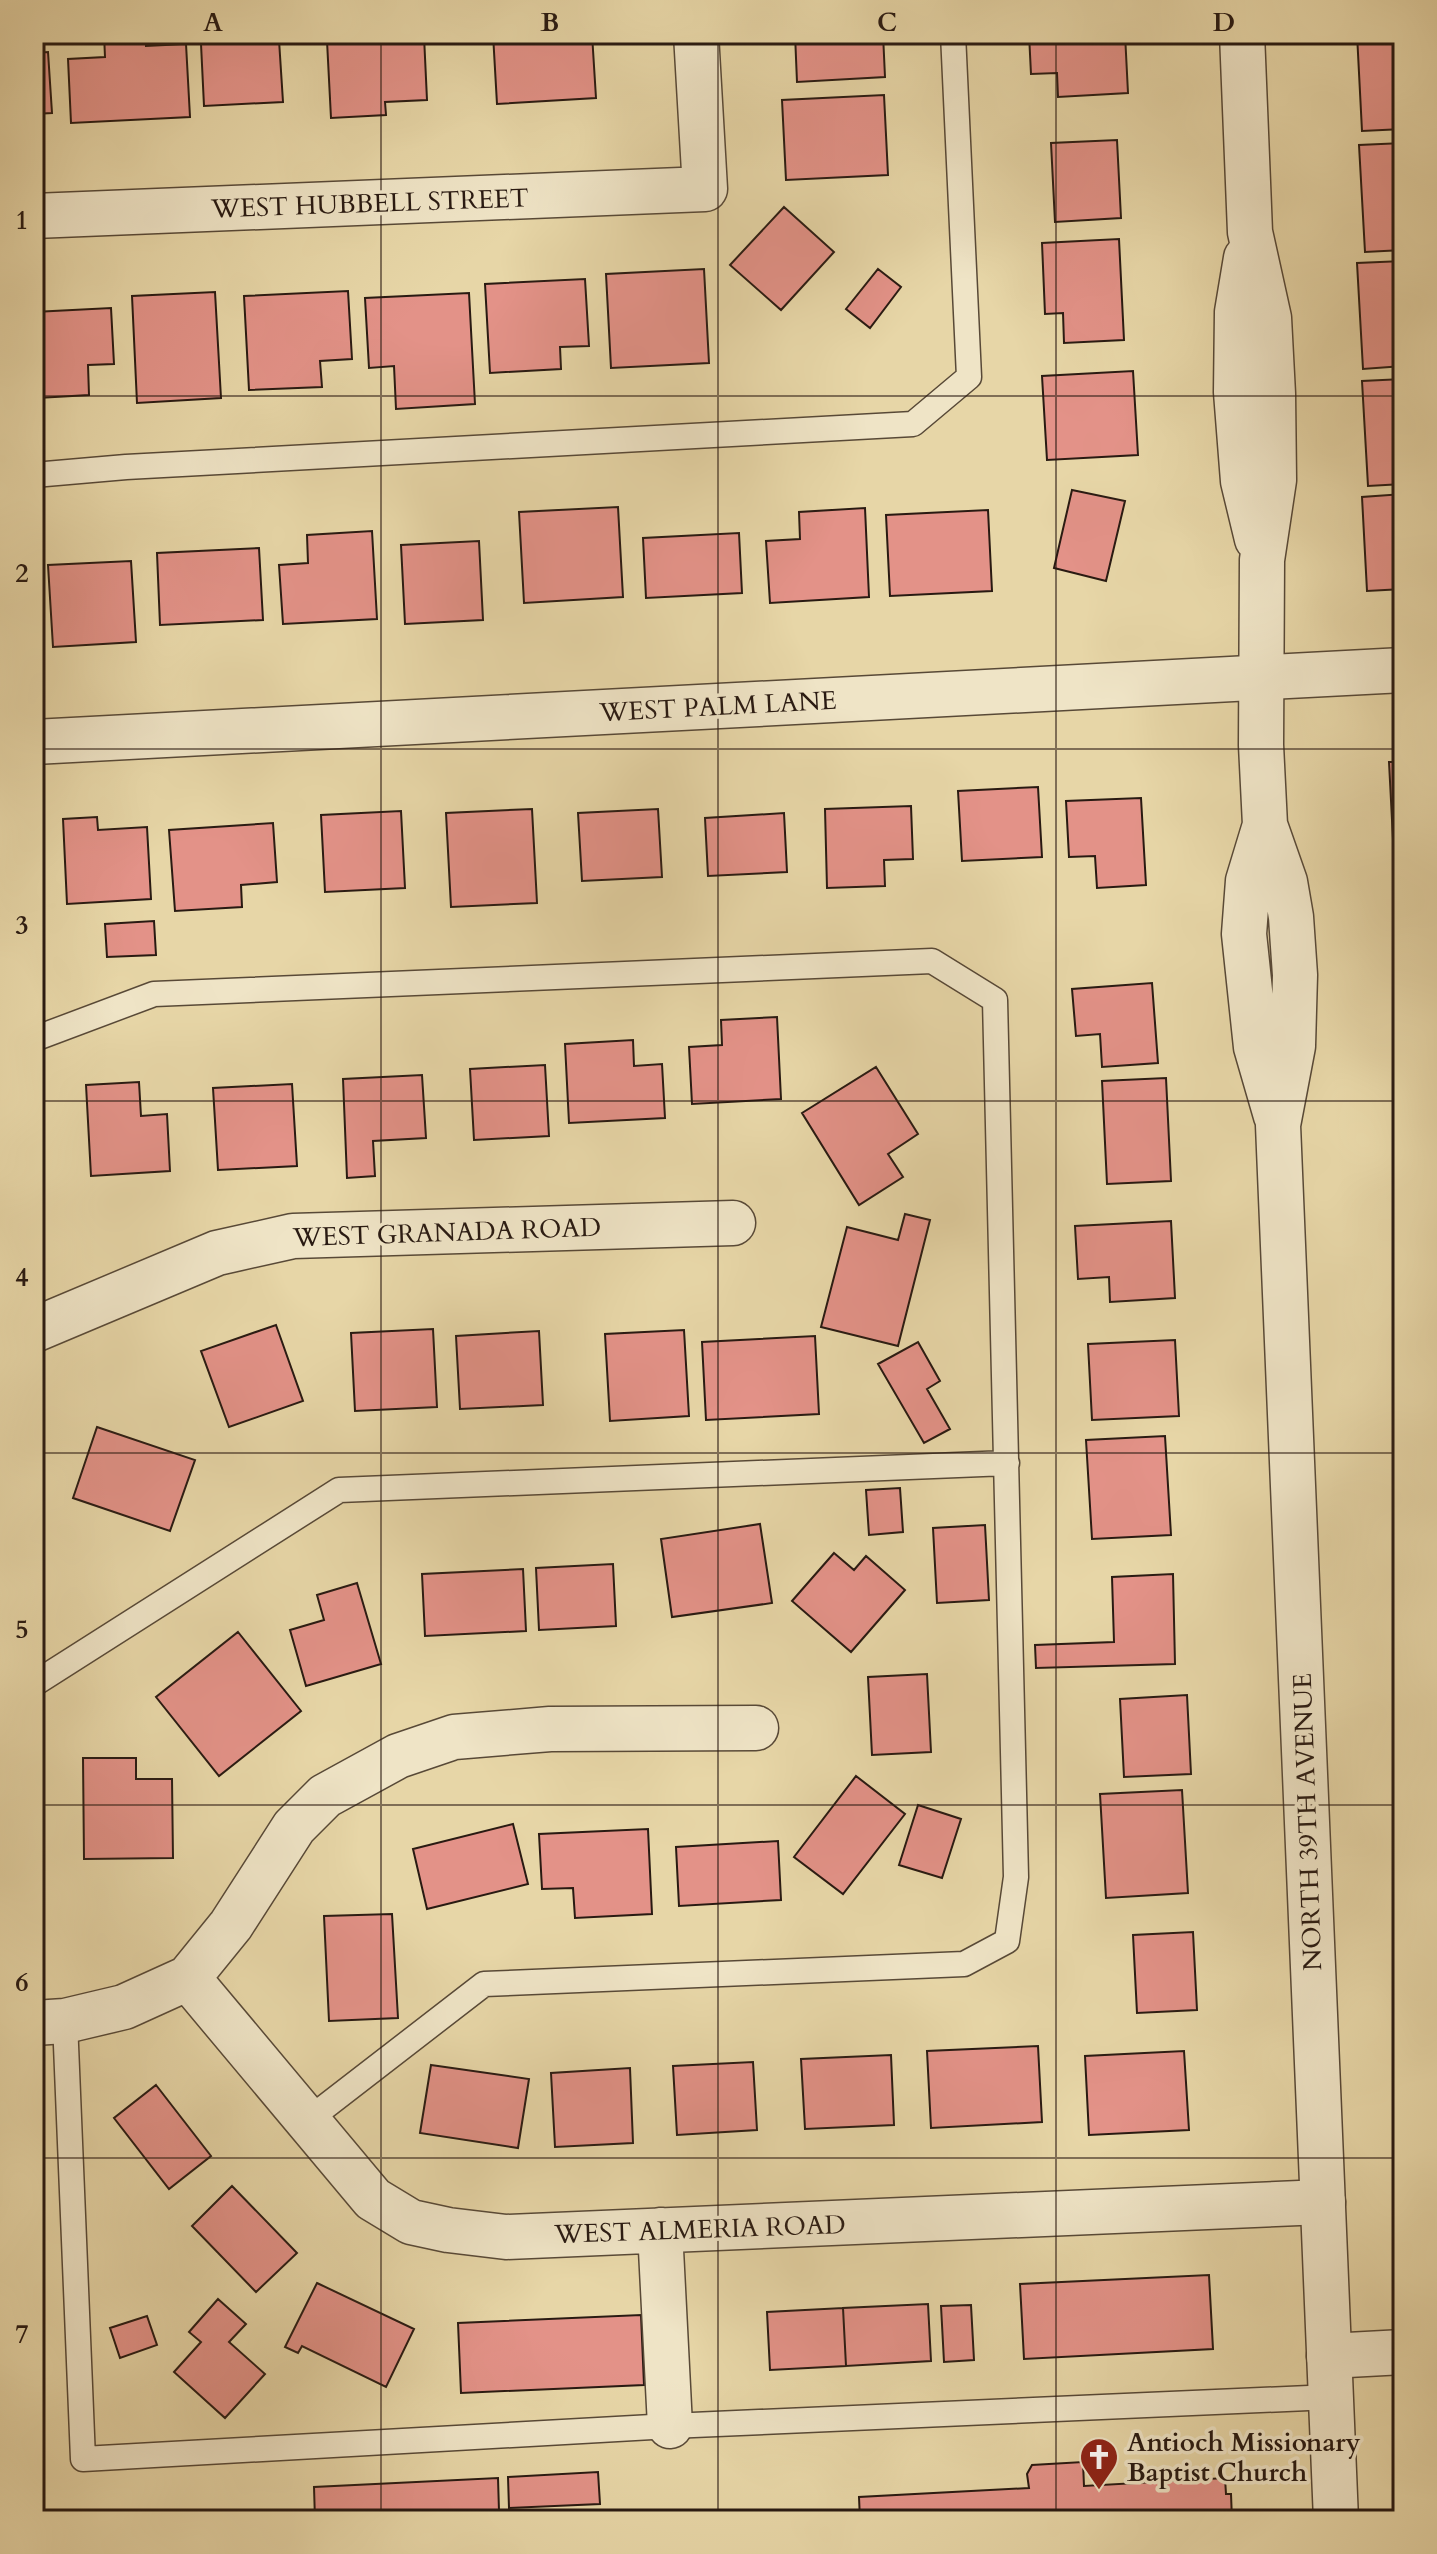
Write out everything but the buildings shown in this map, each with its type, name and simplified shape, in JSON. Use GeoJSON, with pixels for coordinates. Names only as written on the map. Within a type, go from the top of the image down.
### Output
{"type":"FeatureCollection","features":[{"type":"Feature","properties":{"kind":"street","name":"WEST HUBBELL STREET"},"geometry":{"type":"LineString","coordinates":[[34,216],[705,189],[696,34]]}},
{"type":"Feature","properties":{"kind":"street","name":"NORTH 39TH AVENUE"},"geometry":{"type":"LineString","coordinates":[[1242,34],[1250,232],[1269,318],[1274,480],[1262,560],[1261,745],[1265,825],[1248,881],[1244,934],[1256,1047],[1278,1125],[1336,2520]]}},
{"type":"Feature","properties":{"kind":"street","name":"WEST PALM LANE"},"geometry":{"type":"LineString","coordinates":[[34,742],[1403,670]]}},
{"type":"Feature","properties":{"kind":"street","name":"WEST GRANADA ROAD"},"geometry":{"type":"LineString","coordinates":[[34,1330],[217,1253],[293,1236],[733,1223]]}},
{"type":"Feature","properties":{"kind":"street"},"geometry":{"type":"LineString","coordinates":[[49,2022],[124,2007],[188,1978],[231,1925],[294,1827],[325,1796],[398,1756],[454,1737],[550,1729],[756,1728]]}},
{"type":"Feature","properties":{"kind":"street","name":"WEST ALMERIA ROAD"},"geometry":{"type":"LineString","coordinates":[[188,1978],[373,2199],[411,2222],[448,2230],[506,2237],[1323,2202]]}},
{"type":"Feature","properties":{"kind":"street"},"geometry":{"type":"LineString","coordinates":[[660,2230],[670,2426]]}},
{"type":"Feature","properties":{"kind":"street"},"geometry":{"type":"LineString","coordinates":[[1330,2377],[1403,2352]]}},
{"type":"Feature","properties":{"kind":"lane"},"geometry":{"type":"LineString","coordinates":[[34,475],[126,467],[913,424],[969,377],[953,34]]}},
{"type":"Feature","properties":{"kind":"lane"},"geometry":{"type":"LineString","coordinates":[[34,1039],[154,994],[932,961],[995,1000],[1016,1877],[1007,1941],[964,1964],[484,1984],[308,2120]]}},
{"type":"Feature","properties":{"kind":"lane"},"geometry":{"type":"LineString","coordinates":[[34,1684],[339,1490],[1007,1463]]}},
{"type":"Feature","properties":{"kind":"lane"},"geometry":{"type":"LineString","coordinates":[[49,2022],[83,2459],[670,2426],[1330,2377]]}},
{"type":"Feature","properties":{"kind":"place","name":"Antioch Missionary Baptist Church"},"geometry":{"type":"Point","coordinates":[1099,2491]}}]}
